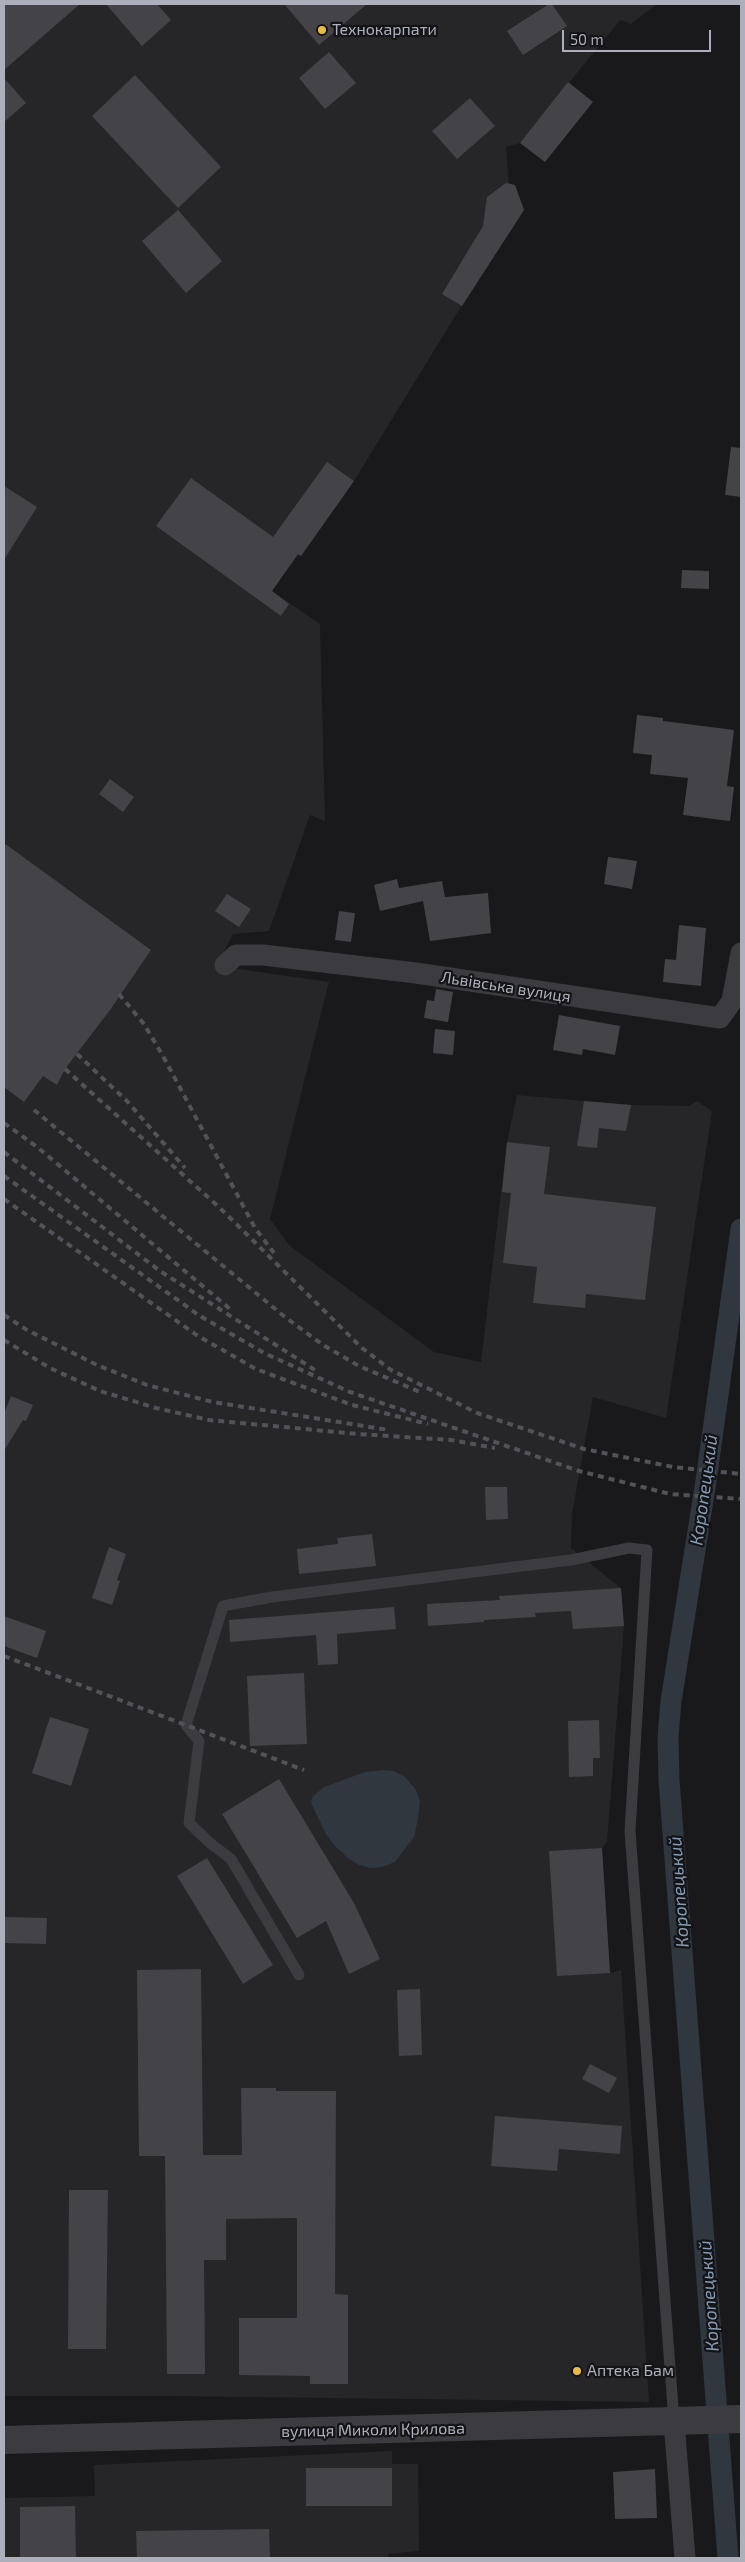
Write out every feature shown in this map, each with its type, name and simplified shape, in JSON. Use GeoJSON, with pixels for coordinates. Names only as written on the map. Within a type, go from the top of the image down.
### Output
{"type":"FeatureCollection","features":[{"type":"Feature","properties":{"kind":"street","name":"Львівська вулиця"},"geometry":{"type":"LineString","coordinates":[[225,965],[236,955],[263,955],[416,972],[720,1018],[732,1001],[741,953]]}},
{"type":"Feature","properties":{"kind":"street","name":"вулиця Миколи Крилова"},"geometry":{"type":"LineString","coordinates":[[4,2440],[741,2419]]}},
{"type":"Feature","properties":{"kind":"street"},"geometry":{"type":"LineString","coordinates":[[685,2422],[685,2558]]}},
{"type":"Feature","properties":{"kind":"lane"},"geometry":{"type":"LineString","coordinates":[[299,1976],[231,1858],[210,1843],[189,1823],[199,1741],[186,1725],[223,1606],[272,1597],[572,1560],[629,1548],[647,1550],[630,1831],[685,2422]]}},
{"type":"Feature","properties":{"kind":"shaded area"},"geometry":{"type":"Polygon","coordinates":[[[4,4],[657,4],[631,24],[620,20],[520,143],[506,147],[509,183],[515,185],[524,210],[473,287],[354,481],[301,556],[298,555],[272,591],[320,624],[325,821],[310,815],[269,931],[233,934],[219,961],[232,968],[329,982],[270,1219],[290,1246],[434,1352],[481,1362],[507,1142],[517,1095],[631,1105],[689,1106],[697,1101],[712,1111],[666,1418],[593,1397],[572,1514],[571,1548],[621,1588],[624,1626],[607,1842],[602,1848],[610,1973],[621,1970],[649,2402],[171,2396],[4,2396],[4,4]]]}},
{"type":"Feature","properties":{"kind":"shaded area"},"geometry":{"type":"Polygon","coordinates":[[[393,1771],[404,1776],[416,1790],[420,1801],[418,1819],[414,1837],[395,1862],[382,1867],[370,1868],[359,1865],[349,1859],[333,1844],[311,1803],[313,1796],[324,1787],[365,1772],[393,1771]]]}},
{"type":"Feature","properties":{"kind":"shaded area"},"geometry":{"type":"Polygon","coordinates":[[[392,2451],[392,2464],[418,2464],[419,2551],[389,2554],[388,2558],[4,2558],[4,2498],[95,2496],[94,2465],[392,2451]]]}},
{"type":"Feature","properties":{"kind":"building"},"geometry":{"type":"Polygon","coordinates":[[[4,4],[80,4],[4,70],[4,4]]]}},
{"type":"Feature","properties":{"kind":"building"},"geometry":{"type":"Polygon","coordinates":[[[106,4],[157,4],[171,20],[142,46],[106,4]]]}},
{"type":"Feature","properties":{"kind":"building","name":"Технокарпати"},"geometry":{"type":"Polygon","coordinates":[[[284,4],[367,4],[319,45],[284,4]]]}},
{"type":"Feature","properties":{"kind":"building"},"geometry":{"type":"Polygon","coordinates":[[[549,4],[552,4],[567,26],[523,55],[507,31],[549,4]]]}},
{"type":"Feature","properties":{"kind":"building"},"geometry":{"type":"Polygon","coordinates":[[[329,52],[356,83],[325,109],[299,78],[329,52]]]}},
{"type":"Feature","properties":{"kind":"building"},"geometry":{"type":"Polygon","coordinates":[[[135,75],[221,167],[178,208],[92,116],[135,75]]]}},
{"type":"Feature","properties":{"kind":"building"},"geometry":{"type":"Polygon","coordinates":[[[4,78],[26,103],[4,122],[4,78]]]}},
{"type":"Feature","properties":{"kind":"building"},"geometry":{"type":"Polygon","coordinates":[[[568,82],[593,102],[545,162],[520,143],[568,82]]]}},
{"type":"Feature","properties":{"kind":"building"},"geometry":{"type":"Polygon","coordinates":[[[470,98],[495,126],[457,159],[432,131],[470,98]]]}},
{"type":"Feature","properties":{"kind":"building"},"geometry":{"type":"Polygon","coordinates":[[[506,183],[515,185],[524,210],[462,306],[442,294],[483,226],[487,197],[506,183]]]}},
{"type":"Feature","properties":{"kind":"building"},"geometry":{"type":"Polygon","coordinates":[[[178,210],[222,261],[186,293],[142,241],[178,210]]]}},
{"type":"Feature","properties":{"kind":"building"},"geometry":{"type":"Polygon","coordinates":[[[731,447],[741,448],[741,497],[725,495],[731,447]]]}},
{"type":"Feature","properties":{"kind":"building"},"geometry":{"type":"Polygon","coordinates":[[[327,462],[354,481],[301,556],[298,554],[272,591],[289,604],[281,616],[156,526],[191,478],[273,537],[327,462]]]}},
{"type":"Feature","properties":{"kind":"building"},"geometry":{"type":"Polygon","coordinates":[[[4,486],[37,507],[4,560],[4,486]]]}},
{"type":"Feature","properties":{"kind":"building"},"geometry":{"type":"Polygon","coordinates":[[[682,570],[709,571],[709,589],[681,588],[682,570]]]}},
{"type":"Feature","properties":{"kind":"building"},"geometry":{"type":"Polygon","coordinates":[[[637,715],[663,718],[663,721],[734,730],[727,786],[734,787],[730,821],[683,815],[688,778],[650,774],[652,755],[633,753],[637,715]]]}},
{"type":"Feature","properties":{"kind":"building"},"geometry":{"type":"Polygon","coordinates":[[[110,779],[134,797],[123,812],[99,794],[110,779]]]}},
{"type":"Feature","properties":{"kind":"building"},"geometry":{"type":"Polygon","coordinates":[[[4,843],[151,950],[110,1010],[65,1069],[57,1085],[43,1076],[24,1102],[4,1087],[4,843]]]}},
{"type":"Feature","properties":{"kind":"building"},"geometry":{"type":"Polygon","coordinates":[[[608,857],[637,861],[632,889],[604,884],[608,857]]]}},
{"type":"Feature","properties":{"kind":"building"},"geometry":{"type":"Polygon","coordinates":[[[397,879],[399,888],[442,881],[445,897],[488,893],[491,933],[430,941],[423,901],[380,911],[374,885],[397,879]]]}},
{"type":"Feature","properties":{"kind":"building"},"geometry":{"type":"Polygon","coordinates":[[[227,894],[251,909],[239,927],[215,911],[227,894]]]}},
{"type":"Feature","properties":{"kind":"building"},"geometry":{"type":"Polygon","coordinates":[[[339,911],[355,913],[351,942],[335,940],[339,911]]]}},
{"type":"Feature","properties":{"kind":"building"},"geometry":{"type":"Polygon","coordinates":[[[679,925],[706,928],[701,986],[663,982],[665,959],[676,960],[679,925]]]}},
{"type":"Feature","properties":{"kind":"building"},"geometry":{"type":"Polygon","coordinates":[[[436,989],[453,992],[448,1022],[424,1018],[427,1000],[434,1001],[436,989]]]}},
{"type":"Feature","properties":{"kind":"building"},"geometry":{"type":"Polygon","coordinates":[[[559,1015],[620,1026],[615,1055],[583,1049],[582,1055],[553,1050],[559,1015]]]}},
{"type":"Feature","properties":{"kind":"building"},"geometry":{"type":"Polygon","coordinates":[[[435,1029],[455,1031],[453,1055],[433,1053],[435,1029]]]}},
{"type":"Feature","properties":{"kind":"building"},"geometry":{"type":"Polygon","coordinates":[[[584,1101],[631,1105],[626,1131],[599,1128],[597,1148],[577,1146],[584,1101]]]}},
{"type":"Feature","properties":{"kind":"building"},"geometry":{"type":"Polygon","coordinates":[[[507,1142],[550,1147],[544,1194],[656,1207],[645,1300],[586,1294],[585,1308],[533,1303],[537,1267],[503,1263],[511,1193],[502,1192],[507,1142]]]}},
{"type":"Feature","properties":{"kind":"building"},"geometry":{"type":"Polygon","coordinates":[[[11,1396],[33,1405],[26,1421],[23,1420],[4,1451],[4,1413],[11,1396]]]}},
{"type":"Feature","properties":{"kind":"building"},"geometry":{"type":"Polygon","coordinates":[[[485,1487],[507,1487],[508,1519],[486,1520],[485,1487]]]}},
{"type":"Feature","properties":{"kind":"building"},"geometry":{"type":"Polygon","coordinates":[[[372,1534],[376,1566],[299,1574],[297,1549],[338,1544],[337,1538],[372,1534]]]}},
{"type":"Feature","properties":{"kind":"building"},"geometry":{"type":"Polygon","coordinates":[[[109,1547],[126,1554],[117,1580],[120,1581],[112,1605],[92,1598],[109,1547]]]}},
{"type":"Feature","properties":{"kind":"building"},"geometry":{"type":"Polygon","coordinates":[[[621,1588],[624,1626],[573,1629],[571,1611],[535,1613],[536,1617],[428,1626],[427,1604],[500,1600],[499,1596],[621,1588]]]}},
{"type":"Feature","properties":{"kind":"building"},"geometry":{"type":"Polygon","coordinates":[[[394,1607],[396,1629],[337,1634],[338,1664],[318,1665],[316,1635],[230,1642],[229,1620],[394,1607]]]}},
{"type":"Feature","properties":{"kind":"building"},"geometry":{"type":"Polygon","coordinates":[[[4,1616],[46,1631],[37,1658],[4,1646],[4,1616]]]}},
{"type":"Feature","properties":{"kind":"building"},"geometry":{"type":"Polygon","coordinates":[[[304,1673],[307,1744],[250,1746],[247,1676],[304,1673]]]}},
{"type":"Feature","properties":{"kind":"building"},"geometry":{"type":"Polygon","coordinates":[[[50,1717],[89,1729],[71,1786],[32,1773],[50,1717]]]}},
{"type":"Feature","properties":{"kind":"building"},"geometry":{"type":"Polygon","coordinates":[[[599,1720],[600,1758],[593,1758],[593,1776],[569,1777],[568,1721],[599,1720]]]}},
{"type":"Feature","properties":{"kind":"building"},"geometry":{"type":"Polygon","coordinates":[[[279,1779],[354,1903],[380,1959],[349,1974],[326,1921],[297,1938],[222,1814],[279,1779]]]}},
{"type":"Feature","properties":{"kind":"building"},"geometry":{"type":"Polygon","coordinates":[[[602,1848],[610,1973],[557,1976],[549,1851],[602,1848]]]}},
{"type":"Feature","properties":{"kind":"building"},"geometry":{"type":"Polygon","coordinates":[[[207,1858],[273,1965],[243,1984],[177,1876],[207,1858]]]}},
{"type":"Feature","properties":{"kind":"building"},"geometry":{"type":"Polygon","coordinates":[[[4,1917],[47,1918],[46,1944],[4,1943],[4,1917]]]}},
{"type":"Feature","properties":{"kind":"building"},"geometry":{"type":"Polygon","coordinates":[[[201,1969],[203,2155],[242,2155],[241,2088],[276,2088],[276,2091],[336,2091],[335,2294],[348,2295],[348,2384],[310,2384],[310,2376],[239,2375],[239,2318],[297,2318],[297,2218],[226,2219],[226,2260],[204,2260],[205,2374],[167,2374],[165,2156],[139,2156],[137,1970],[201,1969]]]}},
{"type":"Feature","properties":{"kind":"building"},"geometry":{"type":"Polygon","coordinates":[[[420,1989],[422,2055],[399,2056],[397,1990],[420,1989]]]}},
{"type":"Feature","properties":{"kind":"building"},"geometry":{"type":"Polygon","coordinates":[[[590,2064],[617,2078],[609,2093],[582,2079],[590,2064]]]}},
{"type":"Feature","properties":{"kind":"building"},"geometry":{"type":"Polygon","coordinates":[[[495,2116],[622,2126],[620,2154],[559,2149],[557,2171],[491,2166],[495,2116]]]}},
{"type":"Feature","properties":{"kind":"building"},"geometry":{"type":"Polygon","coordinates":[[[69,2190],[108,2190],[106,2349],[68,2349],[69,2190]]]}},
{"type":"Feature","properties":{"kind":"building"},"geometry":{"type":"Polygon","coordinates":[[[306,2468],[392,2468],[392,2506],[306,2506],[306,2468]]]}},
{"type":"Feature","properties":{"kind":"building"},"geometry":{"type":"Polygon","coordinates":[[[655,2469],[657,2518],[615,2519],[613,2472],[655,2469]]]}},
{"type":"Feature","properties":{"kind":"building"},"geometry":{"type":"Polygon","coordinates":[[[75,2506],[76,2558],[20,2558],[20,2507],[75,2506]]]}},
{"type":"Feature","properties":{"kind":"building"},"geometry":{"type":"Polygon","coordinates":[[[269,2529],[270,2558],[137,2558],[136,2531],[269,2529]]]}},
{"type":"Feature","properties":{"kind":"waterway","name":"Коропецький"},"geometry":{"type":"LineString","coordinates":[[728,2558],[669,1780],[668,1737],[671,1701],[706,1481],[741,1229]]}},
{"type":"Feature","properties":{"kind":"railway"},"geometry":{"type":"LineString","coordinates":[[119,994],[144,1024],[255,1228],[274,1253]]}},
{"type":"Feature","properties":{"kind":"railway"},"geometry":{"type":"LineString","coordinates":[[77,1054],[127,1101],[185,1168]]}},
{"type":"Feature","properties":{"kind":"railway"},"geometry":{"type":"LineString","coordinates":[[65,1069],[220,1208],[362,1348],[391,1370],[477,1413],[584,1449],[673,1467],[741,1474]]}},
{"type":"Feature","properties":{"kind":"railway"},"geometry":{"type":"LineString","coordinates":[[34,1110],[285,1317],[323,1345],[359,1366],[420,1392]]}},
{"type":"Feature","properties":{"kind":"railway"},"geometry":{"type":"LineString","coordinates":[[4,1123],[36,1146],[230,1309]]}},
{"type":"Feature","properties":{"kind":"railway"},"geometry":{"type":"LineString","coordinates":[[4,1152],[160,1271],[315,1370]]}},
{"type":"Feature","properties":{"kind":"railway"},"geometry":{"type":"LineString","coordinates":[[4,1176],[200,1316],[264,1353],[350,1392],[579,1471],[670,1494],[741,1499]]}},
{"type":"Feature","properties":{"kind":"railway"},"geometry":{"type":"LineString","coordinates":[[4,1199],[198,1336],[256,1369],[352,1405],[428,1424]]}},
{"type":"Feature","properties":{"kind":"railway"},"geometry":{"type":"LineString","coordinates":[[4,1315],[27,1330],[97,1365],[147,1385],[213,1402],[389,1430]]}},
{"type":"Feature","properties":{"kind":"railway"},"geometry":{"type":"LineString","coordinates":[[4,1340],[50,1368],[100,1391],[156,1408],[209,1420],[358,1434],[451,1440],[495,1448]]}},
{"type":"Feature","properties":{"kind":"railway"},"geometry":{"type":"LineString","coordinates":[[4,1656],[304,1770]]}},
{"type":"Feature","properties":{"kind":"place","name":"Технокарпати"},"geometry":{"type":"Point","coordinates":[322,30]}},
{"type":"Feature","properties":{"kind":"place","name":"Аптека Бам"},"geometry":{"type":"Point","coordinates":[577,2371]}}]}
